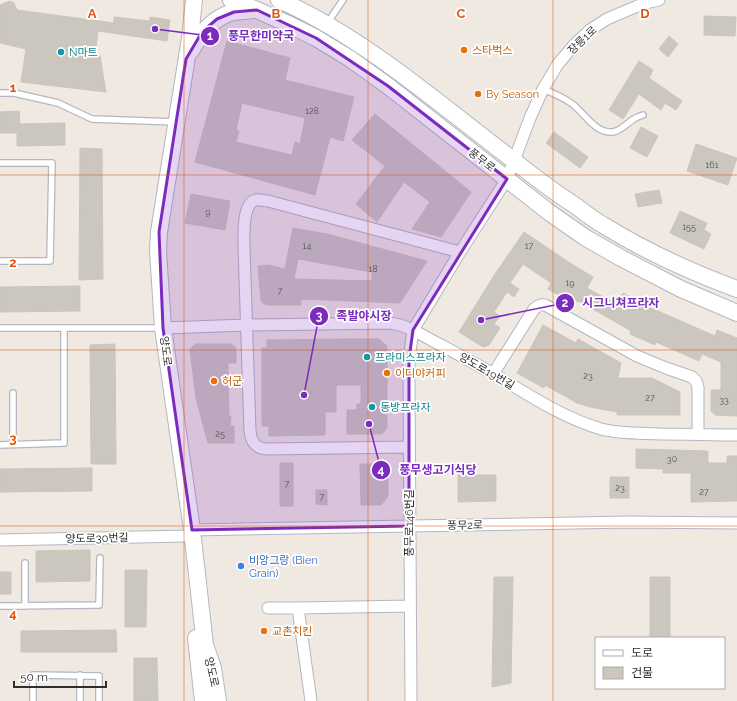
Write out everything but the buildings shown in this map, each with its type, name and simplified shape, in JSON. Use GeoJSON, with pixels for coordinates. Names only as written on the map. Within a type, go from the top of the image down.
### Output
{"type":"FeatureCollection","features":[{"type":"Feature","properties":{"kind":"street","name":"양도로"},"geometry":{"type":"LineString","coordinates":[[186,0],[182,46],[159,232],[158,252],[160,328],[205,645],[213,668],[218,701]]}},
{"type":"Feature","properties":{"kind":"street","name":"양도로"},"geometry":{"type":"LineString","coordinates":[[172,122],[190,38],[194,0]]}},
{"type":"Feature","properties":{"kind":"street","name":"풍무로"},"geometry":{"type":"LineString","coordinates":[[230,0],[286,23],[316,38],[349,58],[394,91],[550,213],[586,238],[682,289],[737,313]]}},
{"type":"Feature","properties":{"kind":"street","name":"풍무로"},"geometry":{"type":"LineString","coordinates":[[279,0],[312,16],[370,52],[436,100],[553,191],[603,225],[642,247],[737,289]]}},
{"type":"Feature","properties":{"kind":"street","name":"장릉1로"},"geometry":{"type":"LineString","coordinates":[[506,179],[543,89],[558,64],[574,45],[590,30],[607,20],[645,3],[659,0]]}},
{"type":"Feature","properties":{"kind":"street"},"geometry":{"type":"LineString","coordinates":[[186,59],[202,32],[217,19],[234,12],[257,10]]}},
{"type":"Feature","properties":{"kind":"street","name":"풍무로146번길"},"geometry":{"type":"LineString","coordinates":[[410,701],[409,359],[413,330],[506,179]]}},
{"type":"Feature","properties":{"kind":"street"},"geometry":{"type":"LineString","coordinates":[[409,448],[261,449],[253,443],[250,431],[244,247],[244,226],[248,205],[256,200],[268,201],[460,252]]}},
{"type":"Feature","properties":{"kind":"street"},"geometry":{"type":"LineString","coordinates":[[493,374],[534,309],[541,304],[545,305],[637,356],[692,377],[696,381],[698,387],[698,434]]}},
{"type":"Feature","properties":{"kind":"street","name":"양도로19번길"},"geometry":{"type":"LineString","coordinates":[[160,328],[382,322],[400,325],[413,330],[569,417],[602,429],[638,433],[737,435]]}},
{"type":"Feature","properties":{"kind":"street","name":"풍무2로"},"geometry":{"type":"LineString","coordinates":[[189,533],[409,526],[627,522],[737,523]]}},
{"type":"Feature","properties":{"kind":"street","name":"양도로"},"geometry":{"type":"LineString","coordinates":[[189,533],[203,701]]}},
{"type":"Feature","properties":{"kind":"street","name":"양도로30번길"},"geometry":{"type":"LineString","coordinates":[[0,540],[189,533]]}},
{"type":"Feature","properties":{"kind":"street"},"geometry":{"type":"LineString","coordinates":[[268,608],[410,606]]}},
{"type":"Feature","properties":{"kind":"street"},"geometry":{"type":"LineString","coordinates":[[298,608],[311,701]]}},
{"type":"Feature","properties":{"kind":"lane"},"geometry":{"type":"LineString","coordinates":[[326,24],[343,0]]}},
{"type":"Feature","properties":{"kind":"lane"},"geometry":{"type":"LineString","coordinates":[[543,89],[573,104],[595,125],[608,132],[614,132],[635,118],[643,115]]}},
{"type":"Feature","properties":{"kind":"lane"},"geometry":{"type":"LineString","coordinates":[[0,94],[14,93],[58,103],[92,119],[172,122]]}},
{"type":"Feature","properties":{"kind":"lane"},"geometry":{"type":"LineString","coordinates":[[0,162],[52,163],[50,261],[0,261]]}},
{"type":"Feature","properties":{"kind":"lane"},"geometry":{"type":"LineString","coordinates":[[0,328],[160,328]]}},
{"type":"Feature","properties":{"kind":"lane"},"geometry":{"type":"LineString","coordinates":[[0,445],[64,443],[64,329]]}},
{"type":"Feature","properties":{"kind":"lane"},"geometry":{"type":"LineString","coordinates":[[13,393],[13,444]]}},
{"type":"Feature","properties":{"kind":"lane"},"geometry":{"type":"LineString","coordinates":[[0,606],[99,605],[100,558]]}},
{"type":"Feature","properties":{"kind":"lane"},"geometry":{"type":"LineString","coordinates":[[25,563],[25,606]]}},
{"type":"Feature","properties":{"kind":"lane"},"geometry":{"type":"LineString","coordinates":[[33,701],[33,675],[99,676],[100,701]]}},
{"type":"Feature","properties":{"kind":"lane"},"geometry":{"type":"LineString","coordinates":[[80,675],[80,701]]}},
{"type":"Feature","properties":{"kind":"highlighted area"},"geometry":{"type":"Polygon","coordinates":[[[257,10],[316,38],[388,86],[507,179],[413,330],[409,359],[409,526],[192,530],[163,328],[159,232],[186,59],[202,32],[217,19],[234,12],[257,10]]]}},
{"type":"Feature","properties":{"kind":"place","name":"풍무한미약국"},"geometry":{"type":"Point","coordinates":[155,29]}},
{"type":"Feature","properties":{"kind":"place","name":"스타벅스"},"geometry":{"type":"Point","coordinates":[464,50]}},
{"type":"Feature","properties":{"kind":"place","name":"N마트"},"geometry":{"type":"Point","coordinates":[61,52]}},
{"type":"Feature","properties":{"kind":"place","name":"By Season"},"geometry":{"type":"Point","coordinates":[478,94]}},
{"type":"Feature","properties":{"kind":"place","name":"시그니쳐프라자"},"geometry":{"type":"Point","coordinates":[481,320]}},
{"type":"Feature","properties":{"kind":"place","name":"프라미스프라자"},"geometry":{"type":"Point","coordinates":[367,357]}},
{"type":"Feature","properties":{"kind":"place","name":"이디야커피"},"geometry":{"type":"Point","coordinates":[387,373]}},
{"type":"Feature","properties":{"kind":"place","name":"허군"},"geometry":{"type":"Point","coordinates":[214,381]}},
{"type":"Feature","properties":{"kind":"place","name":"족발야시장"},"geometry":{"type":"Point","coordinates":[304,395]}},
{"type":"Feature","properties":{"kind":"place","name":"동방프라자"},"geometry":{"type":"Point","coordinates":[372,407]}},
{"type":"Feature","properties":{"kind":"place","name":"풍무생고기식당"},"geometry":{"type":"Point","coordinates":[369,424]}},
{"type":"Feature","properties":{"kind":"place","name":"비앙그랑 (Bien Grain)"},"geometry":{"type":"Point","coordinates":[241,566]}},
{"type":"Feature","properties":{"kind":"place","name":"교촌치킨"},"geometry":{"type":"Point","coordinates":[264,631]}}]}
